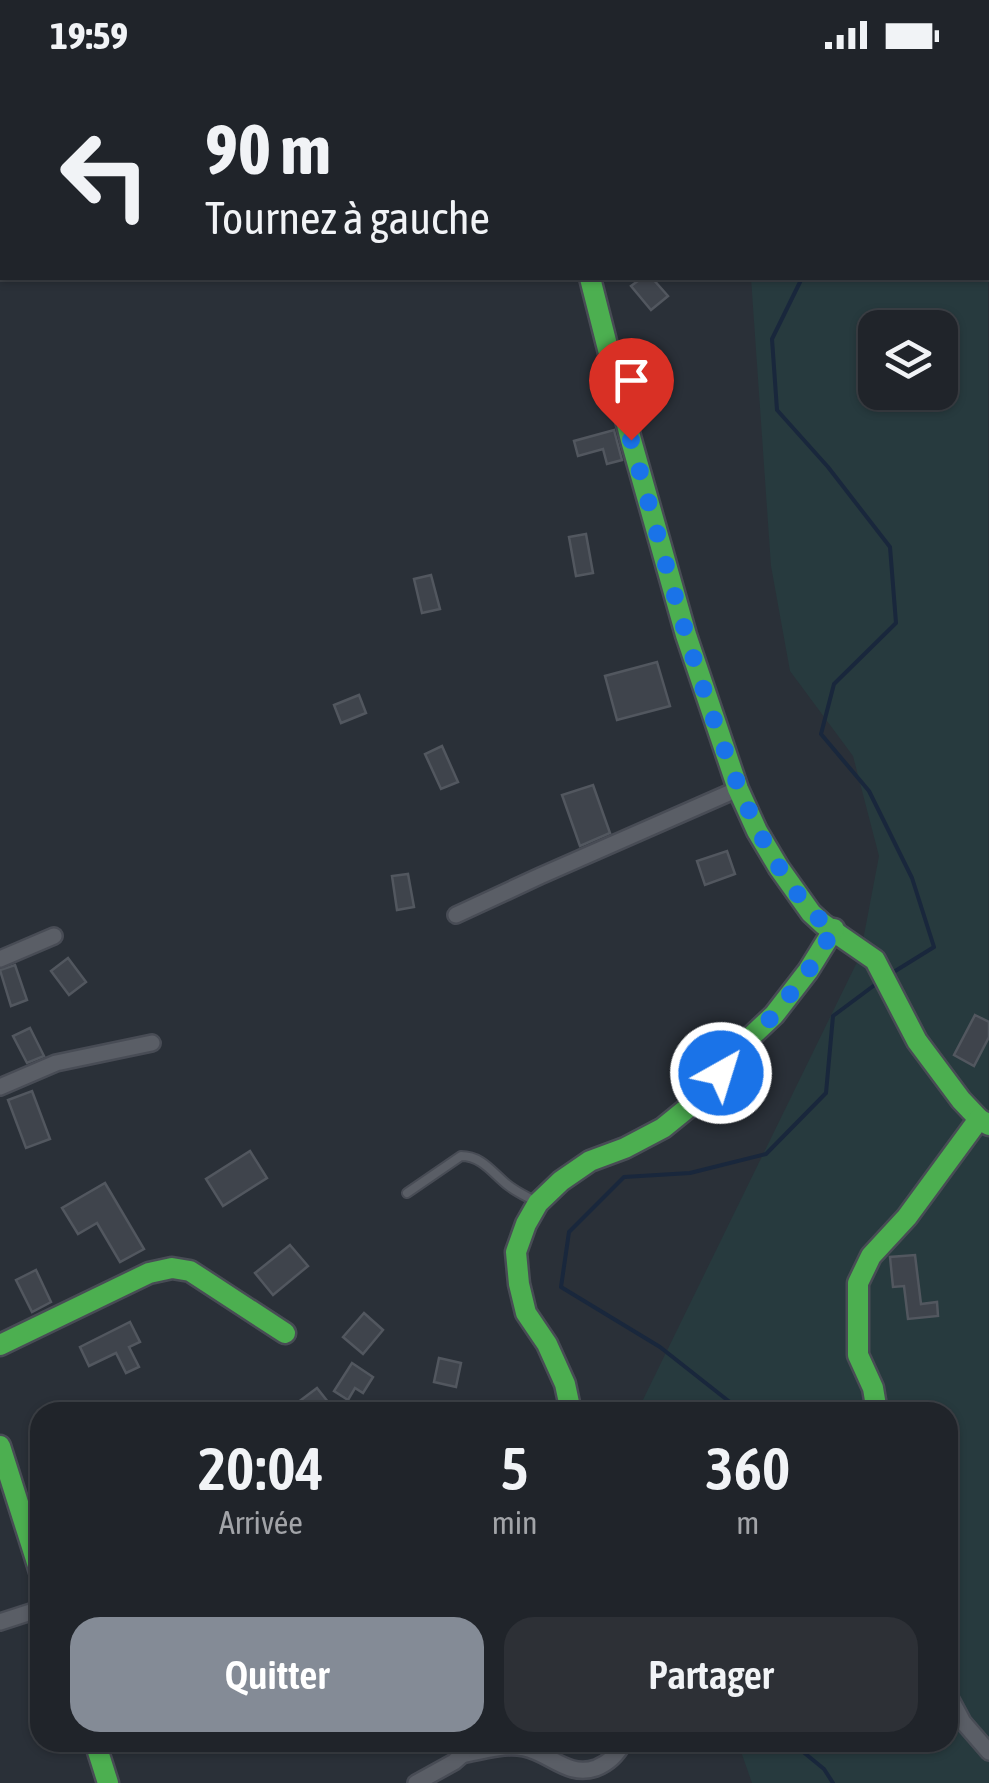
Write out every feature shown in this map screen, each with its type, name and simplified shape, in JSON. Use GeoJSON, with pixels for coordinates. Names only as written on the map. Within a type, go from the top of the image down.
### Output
{"type":"FeatureCollection","features":[{"type":"Feature","properties":{"kind":"main road"},"geometry":{"type":"LineString","coordinates":[[591,280],[686,635],[738,789],[757,831],[778,868],[822,924],[876,960],[916,1041],[984,1122],[872,1256],[858,1283],[858,1355],[876,1402]]}},
{"type":"Feature","properties":{"kind":"main road"},"geometry":{"type":"LineString","coordinates":[[569,1402],[565,1384],[546,1344],[526,1313],[519,1284],[516,1252],[526,1224],[538,1203],[590,1160],[626,1148],[662,1128],[695,1102],[774,1015],[834,929]]}},
{"type":"Feature","properties":{"kind":"main road"},"geometry":{"type":"LineString","coordinates":[[0,1346],[150,1274],[172,1268],[190,1271],[285,1333]]}},
{"type":"Feature","properties":{"kind":"main road"},"geometry":{"type":"LineString","coordinates":[[0,1446],[30,1526]]}},
{"type":"Feature","properties":{"kind":"main road"},"geometry":{"type":"LineString","coordinates":[[98,1752],[108,1783]]}},
{"type":"Feature","properties":{"kind":"street"},"geometry":{"type":"LineString","coordinates":[[456,915],[738,789]]}},
{"type":"Feature","properties":{"kind":"street"},"geometry":{"type":"LineString","coordinates":[[0,959],[54,936]]}},
{"type":"Feature","properties":{"kind":"street"},"geometry":{"type":"LineString","coordinates":[[0,1087],[56,1063],[152,1043]]}},
{"type":"Feature","properties":{"kind":"street"},"geometry":{"type":"LineString","coordinates":[[0,1622],[30,1612]]}},
{"type":"Feature","properties":{"kind":"street"},"geometry":{"type":"LineString","coordinates":[[958,1713],[989,1752]]}},
{"type":"Feature","properties":{"kind":"street"},"geometry":{"type":"LineString","coordinates":[[416,1783],[454,1762],[458,1752]]}},
{"type":"Feature","properties":{"kind":"street"},"geometry":{"type":"LineString","coordinates":[[537,1752],[568,1769],[586,1772],[605,1764],[619,1752]]}},
{"type":"Feature","properties":{"kind":"lane"},"geometry":{"type":"LineString","coordinates":[[407,1193],[461,1156],[471,1156],[538,1203]]}},
{"type":"Feature","properties":{"kind":"green space"},"geometry":{"type":"Polygon","coordinates":[[[751,280],[988,280],[989,1783],[752,1783],[741,1752],[958,1752],[958,1402],[642,1402],[860,956],[879,856],[853,756],[790,671],[771,566],[751,280]]]}},
{"type":"Feature","properties":{"kind":"building"},"geometry":{"type":"Polygon","coordinates":[[[639,280],[654,280],[668,296],[651,310],[631,286],[639,280]]]}},
{"type":"Feature","properties":{"kind":"building"},"geometry":{"type":"Polygon","coordinates":[[[614,430],[622,460],[607,464],[603,449],[578,456],[574,441],[614,430]]]}},
{"type":"Feature","properties":{"kind":"building"},"geometry":{"type":"Polygon","coordinates":[[[586,534],[593,573],[576,576],[569,537],[586,534]]]}},
{"type":"Feature","properties":{"kind":"building"},"geometry":{"type":"Polygon","coordinates":[[[431,575],[440,609],[422,613],[414,579],[431,575]]]}},
{"type":"Feature","properties":{"kind":"building"},"geometry":{"type":"Polygon","coordinates":[[[657,662],[670,706],[617,720],[605,676],[657,662]]]}},
{"type":"Feature","properties":{"kind":"building"},"geometry":{"type":"Polygon","coordinates":[[[359,695],[366,713],[341,723],[334,705],[359,695]]]}},
{"type":"Feature","properties":{"kind":"building"},"geometry":{"type":"Polygon","coordinates":[[[442,746],[458,782],[441,789],[425,754],[442,746]]]}},
{"type":"Feature","properties":{"kind":"building"},"geometry":{"type":"Polygon","coordinates":[[[593,785],[610,833],[580,846],[562,795],[593,785]]]}},
{"type":"Feature","properties":{"kind":"building"},"geometry":{"type":"Polygon","coordinates":[[[727,851],[735,874],[705,885],[697,861],[727,851]]]}},
{"type":"Feature","properties":{"kind":"building"},"geometry":{"type":"Polygon","coordinates":[[[408,874],[414,907],[397,910],[392,876],[408,874]]]}},
{"type":"Feature","properties":{"kind":"building"},"geometry":{"type":"Polygon","coordinates":[[[68,958],[86,982],[69,995],[51,971],[68,958]]]}},
{"type":"Feature","properties":{"kind":"building"},"geometry":{"type":"Polygon","coordinates":[[[15,965],[27,1000],[11,1006],[0,970],[15,965]]]}},
{"type":"Feature","properties":{"kind":"building"},"geometry":{"type":"Polygon","coordinates":[[[975,1015],[989,1022],[989,1037],[974,1066],[954,1055],[975,1015]]]}},
{"type":"Feature","properties":{"kind":"building"},"geometry":{"type":"Polygon","coordinates":[[[30,1028],[44,1056],[27,1063],[13,1036],[30,1028]]]}},
{"type":"Feature","properties":{"kind":"building"},"geometry":{"type":"Polygon","coordinates":[[[32,1091],[50,1139],[26,1148],[8,1100],[32,1091]]]}},
{"type":"Feature","properties":{"kind":"building"},"geometry":{"type":"Polygon","coordinates":[[[250,1151],[267,1178],[223,1206],[206,1179],[250,1151]]]}},
{"type":"Feature","properties":{"kind":"building"},"geometry":{"type":"Polygon","coordinates":[[[105,1183],[144,1249],[120,1262],[97,1223],[78,1234],[62,1208],[105,1183]]]}},
{"type":"Feature","properties":{"kind":"building"},"geometry":{"type":"Polygon","coordinates":[[[290,1245],[308,1266],[273,1295],[255,1273],[290,1245]]]}},
{"type":"Feature","properties":{"kind":"building"},"geometry":{"type":"Polygon","coordinates":[[[915,1255],[921,1304],[937,1302],[938,1316],[908,1319],[904,1286],[893,1287],[890,1257],[915,1255]]]}},
{"type":"Feature","properties":{"kind":"building"},"geometry":{"type":"Polygon","coordinates":[[[36,1270],[51,1302],[32,1312],[16,1280],[36,1270]]]}},
{"type":"Feature","properties":{"kind":"building"},"geometry":{"type":"Polygon","coordinates":[[[364,1313],[383,1330],[363,1354],[343,1337],[364,1313]]]}},
{"type":"Feature","properties":{"kind":"building"},"geometry":{"type":"Polygon","coordinates":[[[130,1322],[140,1342],[129,1347],[139,1367],[126,1373],[116,1353],[89,1366],[80,1347],[130,1322]]]}},
{"type":"Feature","properties":{"kind":"building"},"geometry":{"type":"Polygon","coordinates":[[[439,1358],[461,1363],[456,1387],[434,1382],[439,1358]]]}},
{"type":"Feature","properties":{"kind":"building"},"geometry":{"type":"Polygon","coordinates":[[[352,1363],[373,1377],[363,1393],[355,1388],[348,1400],[334,1391],[352,1363]]]}},
{"type":"Feature","properties":{"kind":"building"},"geometry":{"type":"Polygon","coordinates":[[[317,1388],[328,1402],[298,1402],[317,1388]]]}},
{"type":"Feature","properties":{"kind":"waterway"},"geometry":{"type":"LineString","coordinates":[[801,280],[772,339],[777,410],[828,467],[890,547],[896,623],[834,684],[821,734],[869,791],[912,878],[934,947],[892,973]]}},
{"type":"Feature","properties":{"kind":"waterway"},"geometry":{"type":"LineString","coordinates":[[730,1402],[660,1347],[561,1287],[569,1232],[624,1177],[690,1173],[766,1154],[826,1093],[833,1016],[880,981]]}},
{"type":"Feature","properties":{"kind":"waterway"},"geometry":{"type":"LineString","coordinates":[[803,1752],[824,1769],[833,1783]]}},
{"type":"Feature","properties":{"kind":"traffic: fast"},"geometry":{"type":"LineString","coordinates":[[591,280],[686,635],[738,789],[757,831],[811,913],[875,960],[917,1041],[961,1100],[989,1125]]}},
{"type":"Feature","properties":{"kind":"traffic: fast"},"geometry":{"type":"LineString","coordinates":[[569,1402],[547,1344],[526,1313],[519,1284],[516,1252],[526,1224],[538,1203],[561,1181],[590,1161],[663,1128],[695,1102],[742,1045],[774,1015],[834,929]]}},
{"type":"Feature","properties":{"kind":"traffic: fast"},"geometry":{"type":"LineString","coordinates":[[875,1402],[858,1355],[858,1283],[871,1256],[907,1217],[979,1119]]}},
{"type":"Feature","properties":{"kind":"traffic: fast"},"geometry":{"type":"LineString","coordinates":[[0,1345],[149,1273],[172,1268],[190,1271],[285,1333]]}},
{"type":"Feature","properties":{"kind":"traffic: fast"},"geometry":{"type":"LineString","coordinates":[[0,1446],[30,1540]]}},
{"type":"Feature","properties":{"kind":"traffic: fast"},"geometry":{"type":"LineString","coordinates":[[98,1752],[108,1783]]}},
{"type":"Feature","properties":{"kind":"route"},"geometry":{"type":"LineString","coordinates":[[631,440],[702,688],[738,789],[778,868],[822,924],[834,929],[774,1015],[721,1073]]}}]}
